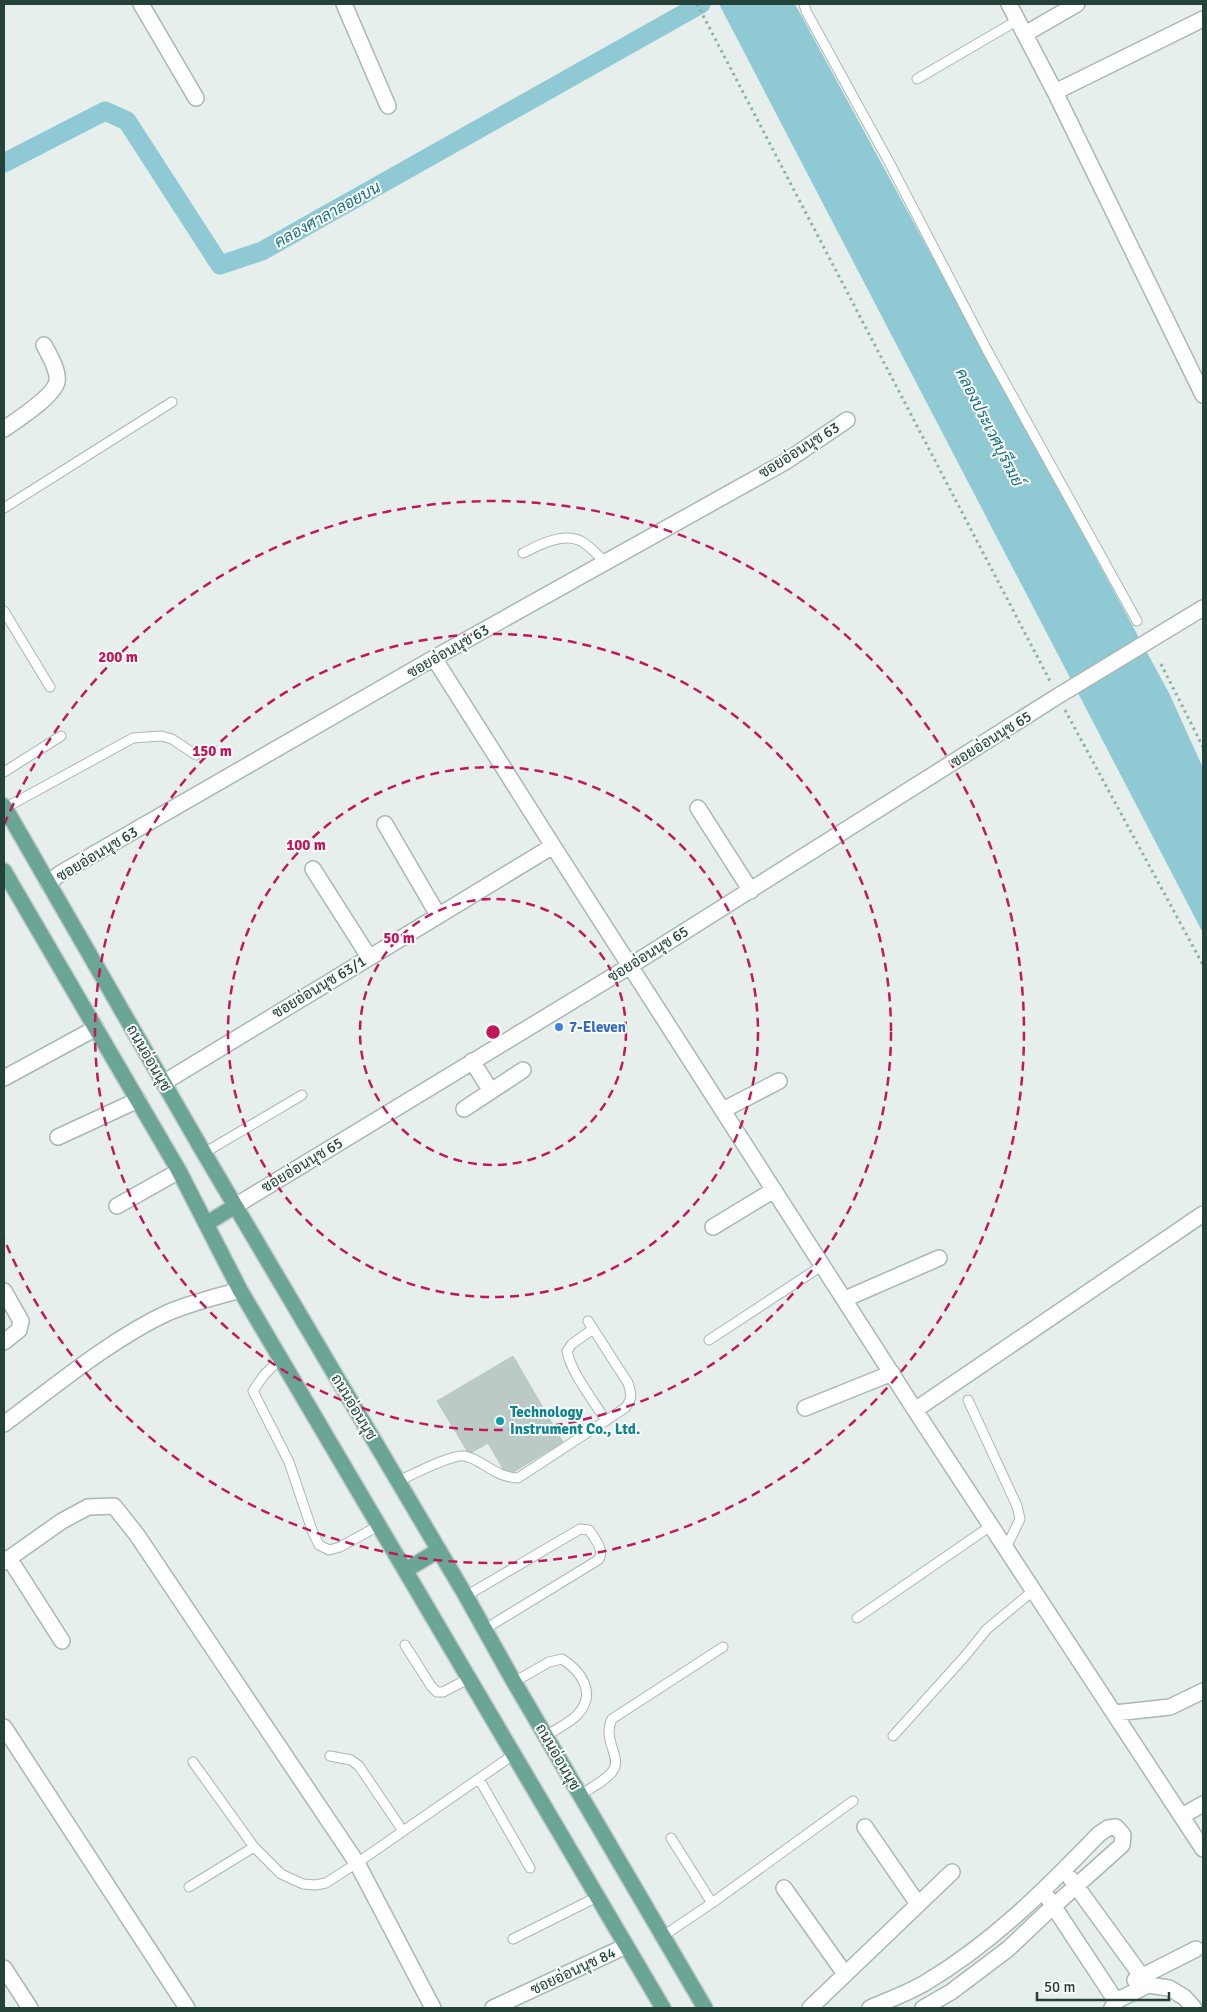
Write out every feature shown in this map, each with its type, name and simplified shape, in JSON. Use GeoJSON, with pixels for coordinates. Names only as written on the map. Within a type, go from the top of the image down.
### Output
{"type":"FeatureCollection","features":[{"type":"Feature","properties":{"kind":"main road","name":"ถนนอ่อนนุช"},"geometry":{"type":"LineString","coordinates":[[4,807],[163,1083],[466,1596],[514,1682],[705,2008]]}},
{"type":"Feature","properties":{"kind":"main road","name":"ถนนอ่อนนุช"},"geometry":{"type":"LineString","coordinates":[[4,872],[179,1171],[240,1290],[280,1359],[380,1525],[468,1679],[663,2008]]}},
{"type":"Feature","properties":{"kind":"main road"},"geometry":{"type":"LineString","coordinates":[[206,1224],[235,1206]]}},
{"type":"Feature","properties":{"kind":"main road"},"geometry":{"type":"LineString","coordinates":[[406,1570],[439,1550]]}},
{"type":"Feature","properties":{"kind":"street"},"geometry":{"type":"LineString","coordinates":[[141,4],[196,98]]}},
{"type":"Feature","properties":{"kind":"street"},"geometry":{"type":"LineString","coordinates":[[344,4],[388,106]]}},
{"type":"Feature","properties":{"kind":"street"},"geometry":{"type":"LineString","coordinates":[[1009,4],[1055,92],[1203,395]]}},
{"type":"Feature","properties":{"kind":"street"},"geometry":{"type":"LineString","coordinates":[[1025,34],[1076,4]]}},
{"type":"Feature","properties":{"kind":"street"},"geometry":{"type":"LineString","coordinates":[[1055,92],[1203,19]]}},
{"type":"Feature","properties":{"kind":"street"},"geometry":{"type":"LineString","coordinates":[[4,429],[50,394],[57,382],[56,371],[44,345]]}},
{"type":"Feature","properties":{"kind":"street","name":"ซอยอ่อนนุช 63"},"geometry":{"type":"LineString","coordinates":[[48,883],[434,658],[784,462],[847,420]]}},
{"type":"Feature","properties":{"kind":"street","name":"ซอยอ่อนนุช 65"},"geometry":{"type":"LineString","coordinates":[[235,1206],[630,966],[1058,696],[1203,608]]}},
{"type":"Feature","properties":{"kind":"street"},"geometry":{"type":"LineString","coordinates":[[434,658],[915,1410],[1203,1849]]}},
{"type":"Feature","properties":{"kind":"street"},"geometry":{"type":"LineString","coordinates":[[698,808],[751,890]]}},
{"type":"Feature","properties":{"kind":"street"},"geometry":{"type":"LineString","coordinates":[[386,824],[438,915]]}},
{"type":"Feature","properties":{"kind":"street","name":"ซอยอ่อนนุช 63/1"},"geometry":{"type":"LineString","coordinates":[[163,1083],[369,956],[553,846]]}},
{"type":"Feature","properties":{"kind":"street"},"geometry":{"type":"LineString","coordinates":[[313,869],[369,956]]}},
{"type":"Feature","properties":{"kind":"street"},"geometry":{"type":"LineString","coordinates":[[4,1078],[96,1028]]}},
{"type":"Feature","properties":{"kind":"street"},"geometry":{"type":"LineString","coordinates":[[472,1061],[491,1091]]}},
{"type":"Feature","properties":{"kind":"street"},"geometry":{"type":"LineString","coordinates":[[464,1109],[523,1070]]}},
{"type":"Feature","properties":{"kind":"street"},"geometry":{"type":"LineString","coordinates":[[723,1110],[778,1081]]}},
{"type":"Feature","properties":{"kind":"street"},"geometry":{"type":"LineString","coordinates":[[58,1137],[138,1100]]}},
{"type":"Feature","properties":{"kind":"street"},"geometry":{"type":"LineString","coordinates":[[117,1206],[179,1171]]}},
{"type":"Feature","properties":{"kind":"street"},"geometry":{"type":"LineString","coordinates":[[713,1227],[774,1190]]}},
{"type":"Feature","properties":{"kind":"street"},"geometry":{"type":"LineString","coordinates":[[915,1410],[1203,1214]]}},
{"type":"Feature","properties":{"kind":"street"},"geometry":{"type":"LineString","coordinates":[[845,1299],[939,1258]]}},
{"type":"Feature","properties":{"kind":"street"},"geometry":{"type":"LineString","coordinates":[[4,1424],[91,1359],[146,1325],[168,1313],[194,1303],[240,1290]]}},
{"type":"Feature","properties":{"kind":"street"},"geometry":{"type":"LineString","coordinates":[[4,1291],[21,1321],[19,1330],[4,1342]]}},
{"type":"Feature","properties":{"kind":"street"},"geometry":{"type":"LineString","coordinates":[[805,1408],[892,1374]]}},
{"type":"Feature","properties":{"kind":"street"},"geometry":{"type":"LineString","coordinates":[[62,1641],[7,1560],[62,1521],[88,1507],[114,1506],[137,1536],[357,1863],[433,2008]]}},
{"type":"Feature","properties":{"kind":"street"},"geometry":{"type":"LineString","coordinates":[[1115,1713],[1170,1707],[1203,1691]]}},
{"type":"Feature","properties":{"kind":"street"},"geometry":{"type":"LineString","coordinates":[[4,1727],[187,2008]]}},
{"type":"Feature","properties":{"kind":"street"},"geometry":{"type":"LineString","coordinates":[[1182,1816],[1203,1804]]}},
{"type":"Feature","properties":{"kind":"street"},"geometry":{"type":"LineString","coordinates":[[865,1827],[918,1904]]}},
{"type":"Feature","properties":{"kind":"street"},"geometry":{"type":"LineString","coordinates":[[870,2008],[924,1984],[996,1934],[1043,1891],[1098,1834],[1108,1828],[1116,1828],[1123,1835],[1122,1845],[1008,1949],[929,2005],[924,1984]]}},
{"type":"Feature","properties":{"kind":"street"},"geometry":{"type":"LineString","coordinates":[[1064,1870],[1145,1981],[1169,1988],[1184,1997],[1194,2008]]}},
{"type":"Feature","properties":{"kind":"street"},"geometry":{"type":"LineString","coordinates":[[810,2008],[952,1872]]}},
{"type":"Feature","properties":{"kind":"street"},"geometry":{"type":"LineString","coordinates":[[784,1888],[845,1974]]}},
{"type":"Feature","properties":{"kind":"street"},"geometry":{"type":"LineString","coordinates":[[1043,1891],[1112,2001],[1196,1949]]}},
{"type":"Feature","properties":{"kind":"street","name":"ซอยอ่อนนุช 84"},"geometry":{"type":"LineString","coordinates":[[492,2008],[626,1946]]}},
{"type":"Feature","properties":{"kind":"street"},"geometry":{"type":"LineString","coordinates":[[4,1968],[30,2008]]}},
{"type":"Feature","properties":{"kind":"lane"},"geometry":{"type":"LineString","coordinates":[[804,4],[806,12],[889,162],[988,350],[1137,621]]}},
{"type":"Feature","properties":{"kind":"lane"},"geometry":{"type":"LineString","coordinates":[[917,79],[1018,20]]}},
{"type":"Feature","properties":{"kind":"lane"},"geometry":{"type":"LineString","coordinates":[[4,508],[172,402]]}},
{"type":"Feature","properties":{"kind":"lane"},"geometry":{"type":"LineString","coordinates":[[523,553],[548,542],[566,539],[580,541],[606,562]]}},
{"type":"Feature","properties":{"kind":"lane"},"geometry":{"type":"LineString","coordinates":[[4,611],[50,687]]}},
{"type":"Feature","properties":{"kind":"lane"},"geometry":{"type":"LineString","coordinates":[[4,772],[61,736]]}},
{"type":"Feature","properties":{"kind":"lane"},"geometry":{"type":"LineString","coordinates":[[4,807],[133,738],[161,736],[172,739],[196,755]]}},
{"type":"Feature","properties":{"kind":"lane"},"geometry":{"type":"LineString","coordinates":[[204,1153],[302,1095]]}},
{"type":"Feature","properties":{"kind":"lane"},"geometry":{"type":"LineString","coordinates":[[709,1340],[823,1265]]}},
{"type":"Feature","properties":{"kind":"lane"},"geometry":{"type":"LineString","coordinates":[[398,1481],[453,1457],[464,1456],[506,1477],[518,1478],[625,1408],[631,1402],[632,1393],[628,1383],[591,1325],[567,1351],[568,1358],[606,1420]]}},
{"type":"Feature","properties":{"kind":"lane"},"geometry":{"type":"LineString","coordinates":[[280,1359],[264,1375],[253,1391],[290,1462],[312,1530],[319,1545],[329,1550],[340,1548],[380,1525]]}},
{"type":"Feature","properties":{"kind":"lane"},"geometry":{"type":"LineString","coordinates":[[968,1400],[1016,1506],[1020,1519],[1006,1548]]}},
{"type":"Feature","properties":{"kind":"lane"},"geometry":{"type":"LineString","coordinates":[[857,1618],[992,1525]]}},
{"type":"Feature","properties":{"kind":"lane"},"geometry":{"type":"LineString","coordinates":[[466,1596],[580,1529],[589,1530],[602,1551],[602,1556],[598,1560],[485,1629]]}},
{"type":"Feature","properties":{"kind":"lane"},"geometry":{"type":"LineString","coordinates":[[893,1736],[987,1629],[1034,1590]]}},
{"type":"Feature","properties":{"kind":"lane"},"geometry":{"type":"LineString","coordinates":[[405,1645],[431,1686],[437,1692],[443,1692],[468,1679]]}},
{"type":"Feature","properties":{"kind":"lane"},"geometry":{"type":"LineString","coordinates":[[580,1795],[609,1775],[615,1768],[616,1761],[609,1738],[609,1726],[612,1719],[723,1647]]}},
{"type":"Feature","properties":{"kind":"lane"},"geometry":{"type":"LineString","coordinates":[[514,1682],[549,1662],[562,1659],[573,1666],[582,1677],[587,1693],[583,1706],[577,1714],[546,1736]]}},
{"type":"Feature","properties":{"kind":"lane"},"geometry":{"type":"LineString","coordinates":[[193,1762],[254,1847],[281,1874],[302,1884],[326,1883],[513,1755]]}},
{"type":"Feature","properties":{"kind":"lane"},"geometry":{"type":"LineString","coordinates":[[330,1756],[351,1760],[359,1766],[403,1831]]}},
{"type":"Feature","properties":{"kind":"lane"},"geometry":{"type":"LineString","coordinates":[[479,1779],[530,1868]]}},
{"type":"Feature","properties":{"kind":"lane"},"geometry":{"type":"LineString","coordinates":[[663,1936],[853,1801]]}},
{"type":"Feature","properties":{"kind":"lane"},"geometry":{"type":"LineString","coordinates":[[671,1838],[712,1903]]}},
{"type":"Feature","properties":{"kind":"lane"},"geometry":{"type":"LineString","coordinates":[[189,1887],[254,1847]]}},
{"type":"Feature","properties":{"kind":"lane"},"geometry":{"type":"LineString","coordinates":[[512,1939],[597,1897]]}},
{"type":"Feature","properties":{"kind":"path"},"geometry":{"type":"LineString","coordinates":[[697,4],[1058,696],[1203,964]]}},
{"type":"Feature","properties":{"kind":"path"},"geometry":{"type":"LineString","coordinates":[[1161,664],[1203,747]]}},
{"type":"Feature","properties":{"kind":"water","name":"คลองประเวศบุรีรมย์"},"geometry":{"type":"Polygon","coordinates":[[[719,4],[795,4],[1169,693],[1203,768],[1203,933],[719,4]]]}},
{"type":"Feature","properties":{"kind":"building","name":"Technology Instrument Co., Ltd."},"geometry":{"type":"Polygon","coordinates":[[[513,1356],[563,1442],[507,1476],[488,1443],[469,1454],[437,1401],[513,1356]]]}},
{"type":"Feature","properties":{"kind":"waterway","name":"คลองศาลาลอยบน"},"geometry":{"type":"LineString","coordinates":[[4,163],[105,111],[127,121],[220,265],[262,251],[701,4]]}},
{"type":"Feature","properties":{"kind":"place","name":"7-Eleven"},"geometry":{"type":"Point","coordinates":[559,1027]}},
{"type":"Feature","properties":{"kind":"place","name":"Technology Instrument Co., Ltd."},"geometry":{"type":"Point","coordinates":[500,1421]}}]}
